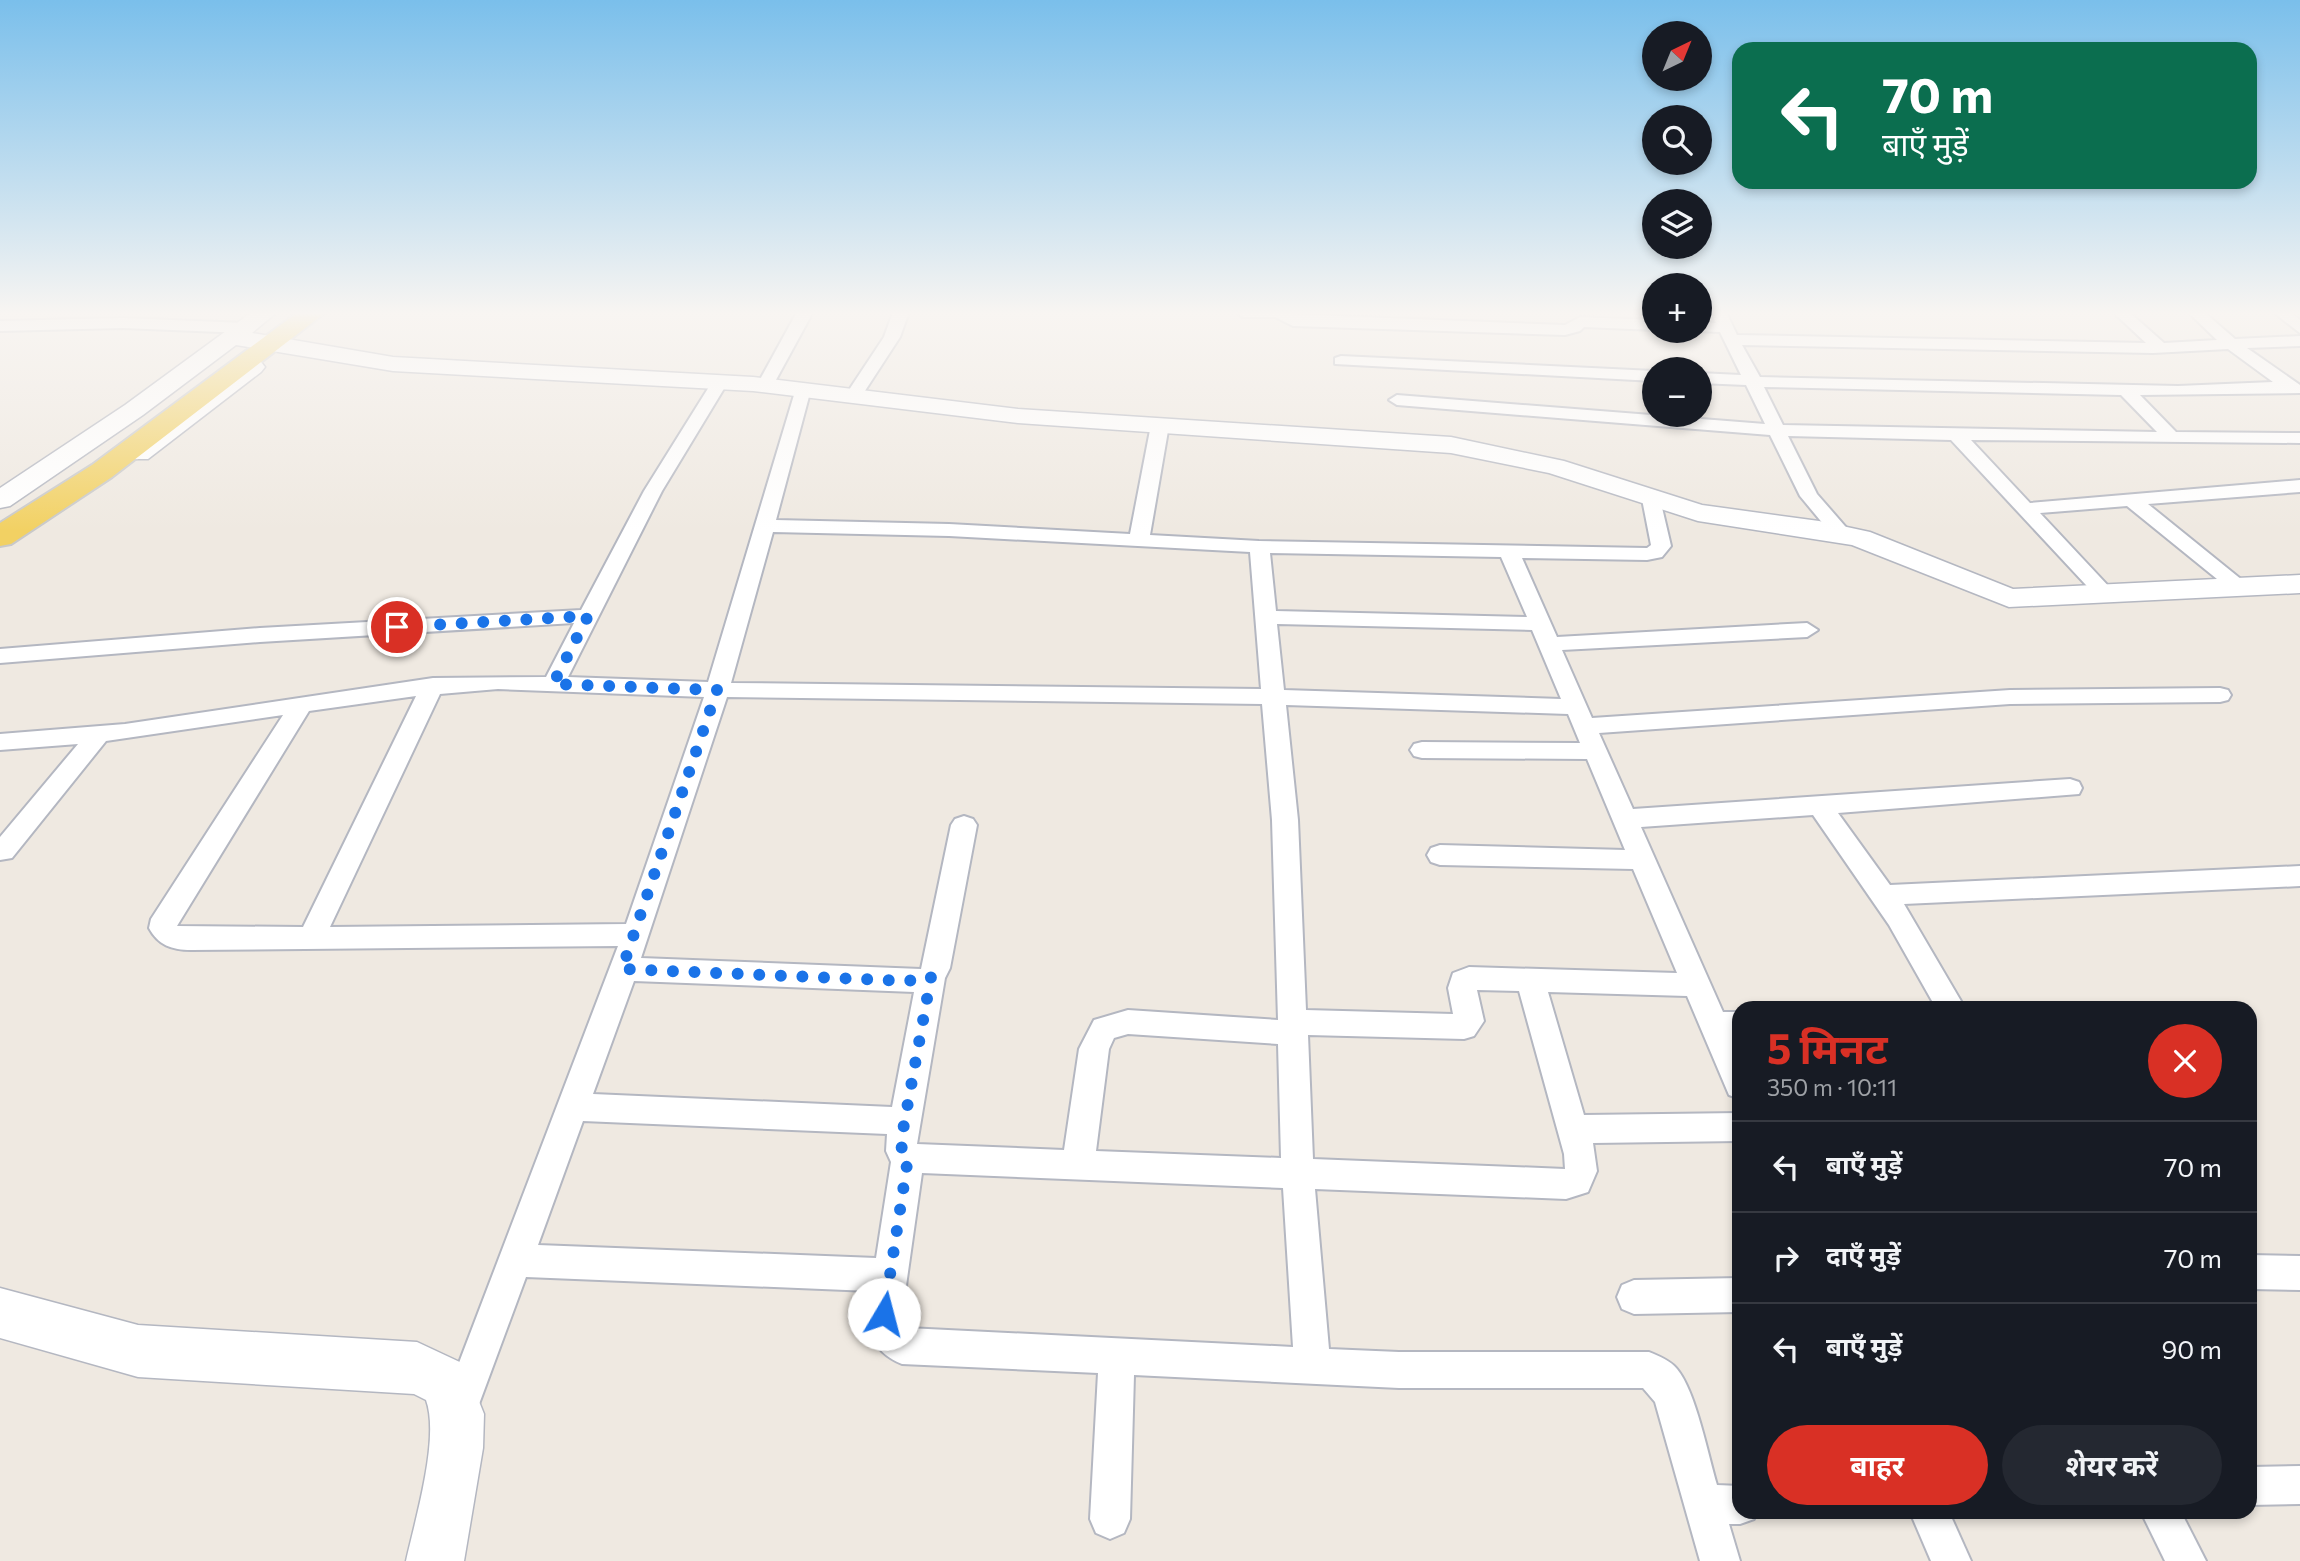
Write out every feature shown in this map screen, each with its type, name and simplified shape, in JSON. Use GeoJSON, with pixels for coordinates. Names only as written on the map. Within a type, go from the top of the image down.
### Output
{"type":"FeatureCollection","features":[{"type":"Feature","properties":{"kind":"main road"},"geometry":{"type":"LineString","coordinates":[[0,519],[158,417],[199,385]]}},
{"type":"Feature","properties":{"kind":"main road"},"geometry":{"type":"LineString","coordinates":[[0,537],[103,471],[204,385]]}},
{"type":"Feature","properties":{"kind":"street"},"geometry":{"type":"LineString","coordinates":[[0,500],[182,385]]}},
{"type":"Feature","properties":{"kind":"street"},"geometry":{"type":"LineString","coordinates":[[0,547],[56,512],[186,421],[218,385]]}},
{"type":"Feature","properties":{"kind":"street"},"geometry":{"type":"LineString","coordinates":[[553,684],[653,491],[718,385]]}},
{"type":"Feature","properties":{"kind":"street"},"geometry":{"type":"LineString","coordinates":[[765,385],[973,412],[1451,445],[1518,457],[1698,513],[1841,533],[1878,545],[2008,598],[2240,587],[2297,587]]}},
{"type":"Feature","properties":{"kind":"street"},"geometry":{"type":"LineString","coordinates":[[853,396],[860,385]]}},
{"type":"Feature","properties":{"kind":"street"},"geometry":{"type":"LineString","coordinates":[[1755,385],[1809,496],[1841,533]]}},
{"type":"Feature","properties":{"kind":"street"},"geometry":{"type":"LineString","coordinates":[[1886,385],[2197,391],[2295,390]]}},
{"type":"Feature","properties":{"kind":"street"},"geometry":{"type":"LineString","coordinates":[[435,1561],[456,1448],[458,1414],[635,934],[717,690],[803,389]]}},
{"type":"Feature","properties":{"kind":"street"},"geometry":{"type":"LineString","coordinates":[[2126,390],[2173,439]]}},
{"type":"Feature","properties":{"kind":"street"},"geometry":{"type":"LineString","coordinates":[[1397,400],[1777,430],[2173,439],[2300,438]]}},
{"type":"Feature","properties":{"kind":"street"},"geometry":{"type":"LineString","coordinates":[[1139,540],[1160,425]]}},
{"type":"Feature","properties":{"kind":"street"},"geometry":{"type":"LineString","coordinates":[[1956,435],[2106,595]]}},
{"type":"Feature","properties":{"kind":"street"},"geometry":{"type":"LineString","coordinates":[[2025,509],[2300,486]]}},
{"type":"Feature","properties":{"kind":"street"},"geometry":{"type":"LineString","coordinates":[[765,526],[949,530],[1259,547],[1655,553],[1661,546],[1651,499]]}},
{"type":"Feature","properties":{"kind":"street"},"geometry":{"type":"LineString","coordinates":[[2131,500],[2240,587]]}},
{"type":"Feature","properties":{"kind":"street"},"geometry":{"type":"LineString","coordinates":[[1259,547],[1285,820],[1298,1175],[1312,1365]]}},
{"type":"Feature","properties":{"kind":"street"},"geometry":{"type":"LineString","coordinates":[[1509,552],[1696,985],[1726,1024],[1732,1051]]}},
{"type":"Feature","properties":{"kind":"street"},"geometry":{"type":"LineString","coordinates":[[0,656],[260,635],[588,616]]}},
{"type":"Feature","properties":{"kind":"street"},"geometry":{"type":"LineString","coordinates":[[1265,617],[1544,634],[1807,630]]}},
{"type":"Feature","properties":{"kind":"street"},"geometry":{"type":"LineString","coordinates":[[0,742],[99,735],[433,685],[553,684],[717,690],[1273,696],[1580,717],[2010,697],[2220,695]]}},
{"type":"Feature","properties":{"kind":"street"},"geometry":{"type":"LineString","coordinates":[[311,938],[433,685]]}},
{"type":"Feature","properties":{"kind":"street"},"geometry":{"type":"LineString","coordinates":[[302,704],[165,919],[163,928],[174,939],[635,934]]}},
{"type":"Feature","properties":{"kind":"street"},"geometry":{"type":"LineString","coordinates":[[3,851],[99,735]]}},
{"type":"Feature","properties":{"kind":"street"},"geometry":{"type":"LineString","coordinates":[[1422,750],[1595,751]]}},
{"type":"Feature","properties":{"kind":"street"},"geometry":{"type":"LineString","coordinates":[[1624,818],[2070,788]]}},
{"type":"Feature","properties":{"kind":"street"},"geometry":{"type":"LineString","coordinates":[[1818,805],[1883,895],[1947,1001]]}},
{"type":"Feature","properties":{"kind":"street"},"geometry":{"type":"LineString","coordinates":[[964,825],[936,968],[931,977],[904,1121],[902,1151],[908,1158],[1298,1175],[1566,1184],[1577,1181],[1581,1171],[1572,1129],[1530,980]]}},
{"type":"Feature","properties":{"kind":"street"},"geometry":{"type":"LineString","coordinates":[[1440,855],[1642,860]]}},
{"type":"Feature","properties":{"kind":"street"},"geometry":{"type":"LineString","coordinates":[[1883,895],[2300,876]]}},
{"type":"Feature","properties":{"kind":"street"},"geometry":{"type":"LineString","coordinates":[[622,969],[908,981],[931,977]]}},
{"type":"Feature","properties":{"kind":"street"},"geometry":{"type":"LineString","coordinates":[[1078,1166],[1094,1049],[1104,1029],[1128,1022],[1292,1028],[1464,1027],[1469,1021],[1462,988],[1463,981],[1469,978],[1696,985]]}},
{"type":"Feature","properties":{"kind":"street"},"geometry":{"type":"LineString","coordinates":[[571,1107],[904,1121]]}},
{"type":"Feature","properties":{"kind":"street"},"geometry":{"type":"LineString","coordinates":[[1572,1129],[1732,1127]]}},
{"type":"Feature","properties":{"kind":"street"},"geometry":{"type":"LineString","coordinates":[[908,1158],[884,1328],[890,1338],[902,1346],[1399,1370],[1649,1370],[1664,1381],[1721,1504],[1720,1561]]}},
{"type":"Feature","properties":{"kind":"street"},"geometry":{"type":"LineString","coordinates":[[515,1259],[890,1275]]}},
{"type":"Feature","properties":{"kind":"street"},"geometry":{"type":"LineString","coordinates":[[2257,1272],[2300,1273]]}},
{"type":"Feature","properties":{"kind":"street"},"geometry":{"type":"LineString","coordinates":[[1633,1297],[1732,1295]]}},
{"type":"Feature","properties":{"kind":"street"},"geometry":{"type":"LineString","coordinates":[[0,1313],[138,1351],[417,1368],[446,1382],[458,1414]]}},
{"type":"Feature","properties":{"kind":"street"},"geometry":{"type":"LineString","coordinates":[[1110,1519],[1117,1356]]}},
{"type":"Feature","properties":{"kind":"street"},"geometry":{"type":"LineString","coordinates":[[2257,1486],[2300,1485]]}},
{"type":"Feature","properties":{"kind":"street"},"geometry":{"type":"LineString","coordinates":[[1932,1519],[1951,1561]]}},
{"type":"Feature","properties":{"kind":"street"},"geometry":{"type":"LineString","coordinates":[[2164,1519],[2186,1561]]}},
{"type":"Feature","properties":{"kind":"route"},"geometry":{"type":"LineString","coordinates":[[397,627],[588,616],[553,684],[717,690],[622,969],[908,981],[921,981],[931,977],[901,1141],[902,1151],[908,1158],[884,1314]]}}]}
